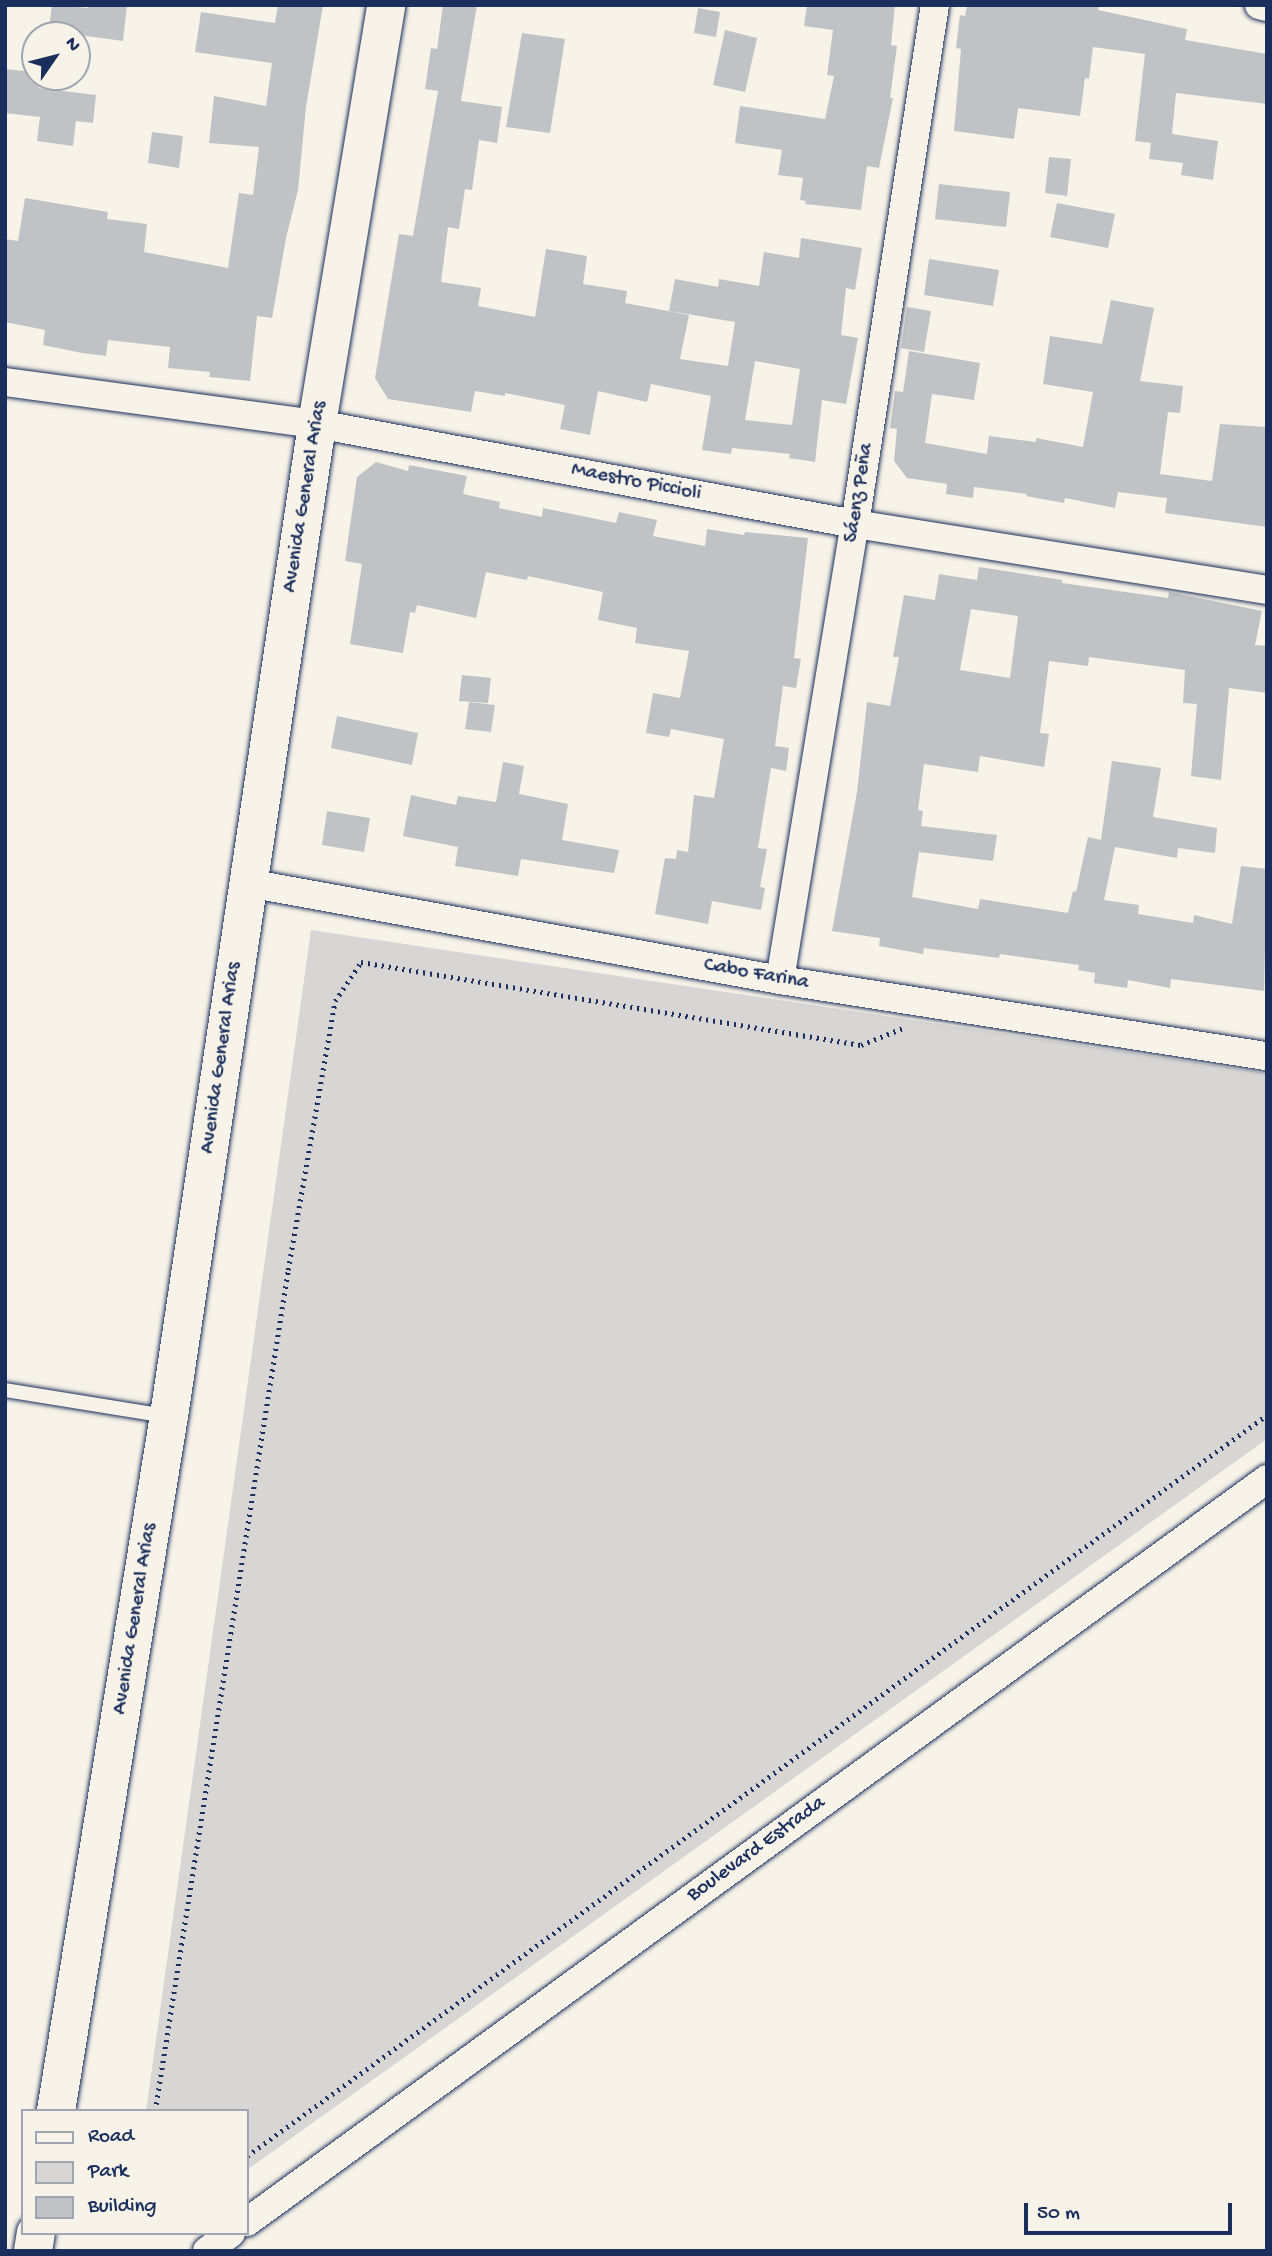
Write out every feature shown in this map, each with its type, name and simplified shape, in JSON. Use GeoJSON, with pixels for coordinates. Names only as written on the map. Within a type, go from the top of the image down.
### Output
{"type":"FeatureCollection","features":[{"type":"Feature","properties":{"kind":"main road","name":"Avenida General Arias"},"geometry":{"type":"LineString","coordinates":[[56,2109],[169,1416],[317,424],[386,5]]}},
{"type":"Feature","properties":{"kind":"street","name":"Sáenz Peña"},"geometry":{"type":"LineString","coordinates":[[780,980],[855,524],[934,5]]}},
{"type":"Feature","properties":{"kind":"street"},"geometry":{"type":"LineString","coordinates":[[1259,5],[1267,6]]}},
{"type":"Feature","properties":{"kind":"street","name":"Maestro Piccioli"},"geometry":{"type":"LineString","coordinates":[[5,382],[317,424],[855,524],[1267,590]]}},
{"type":"Feature","properties":{"kind":"street","name":"Cabo Farina"},"geometry":{"type":"LineString","coordinates":[[248,883],[780,980],[1267,1056]]}},
{"type":"Feature","properties":{"kind":"street","name":"Boulevard Estrada"},"geometry":{"type":"LineString","coordinates":[[248,2221],[1267,1479]]}},
{"type":"Feature","properties":{"kind":"street"},"geometry":{"type":"LineString","coordinates":[[207,2251],[228,2235]]}},
{"type":"Feature","properties":{"kind":"lane"},"geometry":{"type":"LineString","coordinates":[[5,1390],[169,1416]]}},
{"type":"Feature","properties":{"kind":"path"},"geometry":{"type":"LineString","coordinates":[[155,2109],[288,1270],[332,1015],[335,1001],[361,962],[861,1045],[906,1027]]}},
{"type":"Feature","properties":{"kind":"path"},"geometry":{"type":"LineString","coordinates":[[248,2155],[1267,1415]]}},
{"type":"Feature","properties":{"kind":"green space"},"geometry":{"type":"Polygon","coordinates":[[[311,930],[1267,1073],[1267,1439],[248,2169],[248,2109],[146,2109],[311,930]]]}},
{"type":"Feature","properties":{"kind":"building"},"geometry":{"type":"Polygon","coordinates":[[[52,5],[88,8],[88,5],[127,5],[123,41],[91,37],[91,21],[50,21],[52,5]]]}},
{"type":"Feature","properties":{"kind":"building"},"geometry":{"type":"Polygon","coordinates":[[[278,5],[323,5],[306,107],[298,190],[286,238],[272,318],[257,316],[250,381],[209,377],[210,372],[168,368],[170,347],[108,340],[106,356],[82,353],[43,345],[45,330],[5,322],[5,239],[18,241],[25,198],[108,212],[107,219],[147,224],[144,252],[228,268],[239,193],[253,195],[259,147],[209,143],[214,96],[266,106],[272,63],[195,52],[201,12],[275,23],[278,5]]]}},
{"type":"Feature","properties":{"kind":"building"},"geometry":{"type":"Polygon","coordinates":[[[443,5],[477,5],[461,101],[502,107],[497,143],[479,140],[472,190],[465,189],[459,229],[448,227],[441,282],[481,288],[478,306],[535,317],[546,249],[587,256],[583,284],[627,291],[625,303],[689,315],[680,359],[728,366],[735,322],[669,311],[675,279],[718,287],[719,279],[759,286],[764,252],[799,258],[801,238],[862,248],[855,290],[846,288],[841,335],[858,338],[846,404],[822,400],[815,462],[789,458],[790,454],[732,448],[731,454],[702,450],[711,396],[651,384],[647,402],[598,391],[590,435],[560,429],[565,405],[505,393],[505,396],[475,391],[471,412],[388,399],[375,378],[399,234],[413,236],[438,91],[425,89],[431,48],[437,49],[443,5]],[[755,361],[745,420],[792,425],[800,369],[755,361]]]}},
{"type":"Feature","properties":{"kind":"building"},"geometry":{"type":"Polygon","coordinates":[[[807,5],[895,5],[891,45],[897,46],[890,98],[893,98],[879,168],[867,166],[861,210],[805,204],[806,201],[800,200],[803,178],[778,175],[782,150],[735,143],[740,106],[825,119],[834,76],[827,75],[833,30],[804,26],[807,5]]]}},
{"type":"Feature","properties":{"kind":"building"},"geometry":{"type":"Polygon","coordinates":[[[967,5],[1099,5],[1098,10],[1187,29],[1185,40],[1267,54],[1267,104],[1176,93],[1172,134],[1218,141],[1213,180],[1181,175],[1183,163],[1149,159],[1151,143],[1135,141],[1145,54],[1093,47],[1089,79],[1085,78],[1080,116],[1018,108],[1014,139],[954,131],[961,49],[956,48],[960,15],[965,16],[967,5]]]}},
{"type":"Feature","properties":{"kind":"building"},"geometry":{"type":"Polygon","coordinates":[[[698,8],[720,12],[716,37],[694,33],[698,8]]]}},
{"type":"Feature","properties":{"kind":"building"},"geometry":{"type":"Polygon","coordinates":[[[725,30],[757,38],[745,92],[713,85],[725,30]]]}},
{"type":"Feature","properties":{"kind":"building"},"geometry":{"type":"Polygon","coordinates":[[[522,33],[565,39],[550,133],[506,127],[522,33]]]}},
{"type":"Feature","properties":{"kind":"building"},"geometry":{"type":"Polygon","coordinates":[[[5,69],[21,71],[21,91],[63,91],[96,95],[93,123],[76,121],[73,146],[37,141],[40,117],[5,113],[5,69]]]}},
{"type":"Feature","properties":{"kind":"building"},"geometry":{"type":"Polygon","coordinates":[[[152,132],[183,136],[179,168],[148,163],[152,132]]]}},
{"type":"Feature","properties":{"kind":"building"},"geometry":{"type":"Polygon","coordinates":[[[1049,157],[1071,159],[1067,196],[1045,193],[1049,157]]]}},
{"type":"Feature","properties":{"kind":"building"},"geometry":{"type":"Polygon","coordinates":[[[939,184],[1010,192],[1006,227],[935,219],[939,184]]]}},
{"type":"Feature","properties":{"kind":"building"},"geometry":{"type":"Polygon","coordinates":[[[1057,203],[1115,214],[1108,248],[1050,237],[1057,203]]]}},
{"type":"Feature","properties":{"kind":"building"},"geometry":{"type":"Polygon","coordinates":[[[929,259],[999,270],[993,306],[924,295],[929,259]]]}},
{"type":"Feature","properties":{"kind":"building"},"geometry":{"type":"Polygon","coordinates":[[[1111,300],[1154,308],[1140,381],[1183,386],[1180,413],[1168,412],[1160,474],[1212,481],[1220,424],[1267,427],[1267,527],[1165,513],[1167,498],[1118,492],[1115,508],[1065,498],[1064,503],[1026,496],[1027,494],[974,487],[973,498],[946,494],[947,484],[907,478],[894,461],[897,429],[890,428],[895,391],[903,392],[909,351],[980,363],[974,400],[932,394],[925,443],[987,454],[989,436],[1036,442],[1036,438],[1083,447],[1093,392],[1043,384],[1050,336],[1102,344],[1111,300]]]}},
{"type":"Feature","properties":{"kind":"building"},"geometry":{"type":"Polygon","coordinates":[[[907,307],[931,311],[924,352],[901,348],[907,307]]]}},
{"type":"Feature","properties":{"kind":"building"},"geometry":{"type":"Polygon","coordinates":[[[376,462],[408,471],[409,465],[467,476],[463,494],[500,502],[499,508],[542,517],[543,508],[616,523],[619,512],[657,520],[653,536],[705,546],[707,529],[744,535],[745,532],[808,538],[794,658],[801,659],[796,688],[783,686],[775,746],[789,748],[786,771],[771,768],[758,848],[767,849],[760,887],[765,888],[761,910],[712,901],[708,924],[655,914],[665,858],[676,859],[677,850],[688,852],[694,795],[714,798],[724,739],[671,729],[669,737],[646,733],[653,693],[680,698],[689,651],[635,643],[637,628],[598,620],[603,592],[528,576],[527,580],[486,572],[476,618],[417,605],[415,613],[410,612],[403,653],[350,644],[362,564],[345,561],[357,477],[376,462]]]}},
{"type":"Feature","properties":{"kind":"building"},"geometry":{"type":"Polygon","coordinates":[[[979,567],[1062,580],[1062,583],[1168,598],[1169,592],[1262,611],[1255,645],[1267,646],[1267,693],[1229,688],[1221,780],[1191,776],[1197,704],[1183,703],[1185,670],[1089,657],[1088,666],[1049,661],[1040,733],[1049,734],[1044,767],[980,756],[978,772],[924,764],[918,810],[923,811],[921,826],[997,835],[993,861],[919,852],[912,897],[978,909],[980,899],[1068,913],[1073,891],[1076,892],[1088,837],[1101,840],[1112,761],[1161,768],[1153,817],[1217,828],[1215,853],[1178,848],[1177,858],[1115,847],[1104,900],[1139,905],[1138,914],[1193,923],[1194,915],[1232,924],[1241,866],[1267,869],[1264,991],[1171,979],[1170,988],[1128,980],[1127,988],[1094,983],[1095,973],[1078,970],[1079,965],[1000,954],[999,958],[924,948],[923,954],[879,946],[880,938],[832,931],[857,792],[867,702],[890,706],[899,657],[893,657],[904,595],[935,600],[939,574],[977,580],[979,567]],[[971,609],[960,670],[1010,678],[1018,616],[971,609]]]}},
{"type":"Feature","properties":{"kind":"building"},"geometry":{"type":"Polygon","coordinates":[[[462,675],[491,678],[488,703],[459,701],[462,675]]]}},
{"type":"Feature","properties":{"kind":"building"},"geometry":{"type":"Polygon","coordinates":[[[469,702],[495,705],[491,732],[465,729],[469,702]]]}},
{"type":"Feature","properties":{"kind":"building"},"geometry":{"type":"Polygon","coordinates":[[[337,716],[418,733],[412,765],[331,748],[337,716]]]}},
{"type":"Feature","properties":{"kind":"building"},"geometry":{"type":"Polygon","coordinates":[[[503,762],[524,766],[519,794],[568,804],[562,840],[619,850],[614,873],[521,859],[518,876],[455,866],[458,847],[403,836],[411,795],[456,805],[458,796],[496,802],[503,762]]]}},
{"type":"Feature","properties":{"kind":"building"},"geometry":{"type":"Polygon","coordinates":[[[327,811],[370,818],[364,852],[322,845],[327,811]]]}}]}
